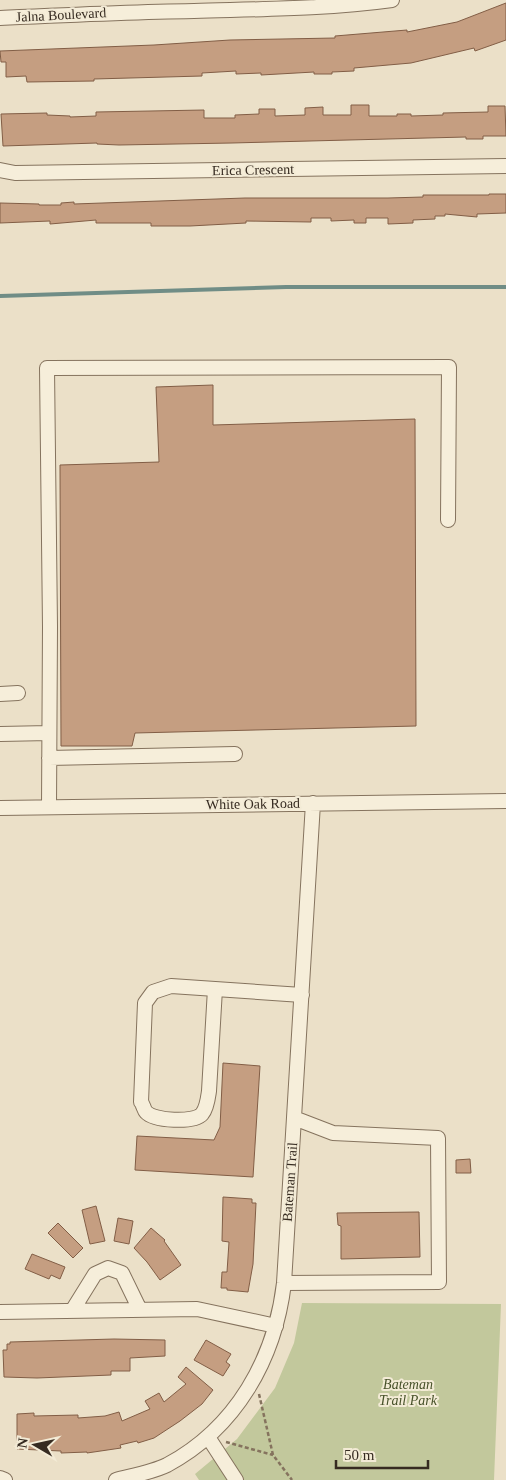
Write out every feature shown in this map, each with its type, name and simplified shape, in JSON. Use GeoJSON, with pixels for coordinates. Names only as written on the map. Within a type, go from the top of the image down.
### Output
{"type":"FeatureCollection","features":[{"type":"Feature","properties":{"kind":"street","name":"Jalna Boulevard"},"geometry":{"type":"LineString","coordinates":[[0,18],[125,6],[293,8],[362,4],[392,0]]}},
{"type":"Feature","properties":{"kind":"street","name":"Erica Crescent"},"geometry":{"type":"LineString","coordinates":[[0,170],[15,173],[506,166]]}},
{"type":"Feature","properties":{"kind":"street"},"geometry":{"type":"LineString","coordinates":[[49,807],[50,627],[46,368],[449,367],[448,520]]}},
{"type":"Feature","properties":{"kind":"street"},"geometry":{"type":"LineString","coordinates":[[0,694],[18,693]]}},
{"type":"Feature","properties":{"kind":"street"},"geometry":{"type":"LineString","coordinates":[[0,734],[49,733]]}},
{"type":"Feature","properties":{"kind":"street"},"geometry":{"type":"LineString","coordinates":[[49,758],[235,754]]}},
{"type":"Feature","properties":{"kind":"street","name":"White Oak Road"},"geometry":{"type":"LineString","coordinates":[[0,808],[506,801]]}},
{"type":"Feature","properties":{"kind":"street","name":"Bateman Trail"},"geometry":{"type":"LineString","coordinates":[[116,1480],[166,1465],[208,1437],[236,1408],[256,1378],[282,1307],[314,803]]}},
{"type":"Feature","properties":{"kind":"street"},"geometry":{"type":"LineString","coordinates":[[215,990],[209,1091],[206,1107],[202,1114],[192,1119],[173,1120],[156,1117],[146,1112],[141,1102],[145,1003],[153,992],[171,986],[302,996]]}},
{"type":"Feature","properties":{"kind":"street"},"geometry":{"type":"LineString","coordinates":[[284,1283],[438,1282],[438,1138],[333,1133],[294,1118]]}},
{"type":"Feature","properties":{"kind":"street"},"geometry":{"type":"LineString","coordinates":[[72,1311],[95,1274],[108,1268],[122,1273],[140,1310]]}},
{"type":"Feature","properties":{"kind":"street"},"geometry":{"type":"LineString","coordinates":[[0,1312],[197,1309],[276,1326]]}},
{"type":"Feature","properties":{"kind":"street"},"geometry":{"type":"LineString","coordinates":[[208,1437],[236,1480]]}},
{"type":"Feature","properties":{"kind":"street"},"geometry":{"type":"LineString","coordinates":[[0,1478],[5,1480]]}},
{"type":"Feature","properties":{"kind":"path"},"geometry":{"type":"LineString","coordinates":[[256,1378],[273,1455],[292,1480]]}},
{"type":"Feature","properties":{"kind":"path"},"geometry":{"type":"LineString","coordinates":[[208,1437],[273,1455]]}},
{"type":"Feature","properties":{"kind":"green space","name":"Bateman Trail Park"},"geometry":{"type":"Polygon","coordinates":[[[302,1303],[501,1304],[494,1480],[199,1480],[195,1474],[237,1439],[275,1388],[294,1343],[302,1303]]]}},
{"type":"Feature","properties":{"kind":"building"},"geometry":{"type":"Polygon","coordinates":[[[506,3],[506,40],[475,51],[474,48],[411,63],[354,68],[354,71],[332,72],[332,74],[314,74],[314,72],[261,75],[261,73],[236,74],[236,71],[202,73],[202,76],[27,82],[26,76],[6,77],[6,62],[1,62],[0,51],[230,40],[335,38],[335,36],[407,30],[407,32],[457,22],[506,3]]]}},
{"type":"Feature","properties":{"kind":"building"},"geometry":{"type":"Polygon","coordinates":[[[351,105],[369,105],[369,116],[488,112],[488,106],[505,106],[506,136],[483,136],[483,139],[466,139],[466,137],[3,146],[1,114],[47,113],[47,115],[70,117],[96,116],[96,112],[204,110],[204,118],[235,118],[235,115],[259,114],[259,109],[275,109],[275,116],[305,115],[305,108],[323,107],[323,115],[351,115],[351,105]]]}},
{"type":"Feature","properties":{"kind":"building"},"geometry":{"type":"Polygon","coordinates":[[[506,194],[506,213],[477,214],[477,217],[445,214],[445,216],[435,216],[435,219],[413,220],[413,223],[388,224],[388,218],[366,218],[366,223],[354,223],[354,220],[331,221],[331,218],[311,218],[311,222],[246,221],[246,223],[190,226],[151,226],[151,223],[96,223],[96,220],[50,224],[50,221],[0,223],[0,203],[61,205],[61,203],[74,202],[74,204],[245,198],[388,198],[423,197],[423,195],[506,194]]]}},
{"type":"Feature","properties":{"kind":"building"},"geometry":{"type":"Polygon","coordinates":[[[213,385],[213,425],[415,419],[416,726],[135,733],[132,746],[61,746],[60,465],[159,462],[156,387],[213,385]]]}},
{"type":"Feature","properties":{"kind":"building"},"geometry":{"type":"Polygon","coordinates":[[[223,1063],[260,1066],[253,1177],[135,1170],[137,1136],[214,1140],[220,1127],[223,1063]]]}},
{"type":"Feature","properties":{"kind":"building"},"geometry":{"type":"Polygon","coordinates":[[[470,1159],[471,1173],[456,1173],[456,1160],[470,1159]]]}},
{"type":"Feature","properties":{"kind":"building"},"geometry":{"type":"Polygon","coordinates":[[[223,1197],[252,1199],[252,1203],[256,1203],[253,1264],[248,1292],[221,1288],[222,1272],[227,1272],[229,1242],[222,1241],[223,1197]]]}},
{"type":"Feature","properties":{"kind":"building"},"geometry":{"type":"Polygon","coordinates":[[[96,1206],[105,1241],[90,1244],[82,1210],[96,1206]]]}},
{"type":"Feature","properties":{"kind":"building"},"geometry":{"type":"Polygon","coordinates":[[[419,1212],[420,1257],[341,1259],[341,1226],[338,1225],[337,1213],[419,1212]]]}},
{"type":"Feature","properties":{"kind":"building"},"geometry":{"type":"Polygon","coordinates":[[[118,1218],[133,1221],[129,1244],[114,1241],[118,1218]]]}},
{"type":"Feature","properties":{"kind":"building"},"geometry":{"type":"Polygon","coordinates":[[[58,1223],[83,1248],[73,1258],[48,1233],[58,1223]]]}},
{"type":"Feature","properties":{"kind":"building"},"geometry":{"type":"Polygon","coordinates":[[[151,1228],[165,1240],[181,1265],[160,1280],[134,1248],[151,1228]]]}},
{"type":"Feature","properties":{"kind":"building"},"geometry":{"type":"Polygon","coordinates":[[[32,1254],[65,1267],[60,1279],[51,1275],[49,1279],[25,1269],[32,1254]]]}},
{"type":"Feature","properties":{"kind":"building"},"geometry":{"type":"Polygon","coordinates":[[[114,1339],[165,1340],[165,1356],[130,1358],[130,1371],[111,1371],[111,1375],[37,1378],[4,1377],[3,1350],[7,1350],[7,1344],[10,1344],[10,1342],[114,1339]]]}},
{"type":"Feature","properties":{"kind":"building"},"geometry":{"type":"Polygon","coordinates":[[[206,1340],[231,1354],[226,1362],[230,1365],[223,1376],[194,1360],[206,1340]]]}},
{"type":"Feature","properties":{"kind":"building"},"geometry":{"type":"Polygon","coordinates":[[[186,1367],[213,1390],[202,1404],[154,1438],[138,1443],[137,1441],[120,1445],[121,1448],[87,1453],[17,1449],[17,1414],[34,1413],[34,1416],[78,1415],[78,1418],[105,1416],[119,1412],[122,1421],[150,1409],[145,1401],[159,1393],[164,1402],[186,1384],[178,1377],[186,1367]]]}},
{"type":"Feature","properties":{"kind":"waterway"},"geometry":{"type":"LineString","coordinates":[[0,296],[286,287],[506,287]]}}]}
